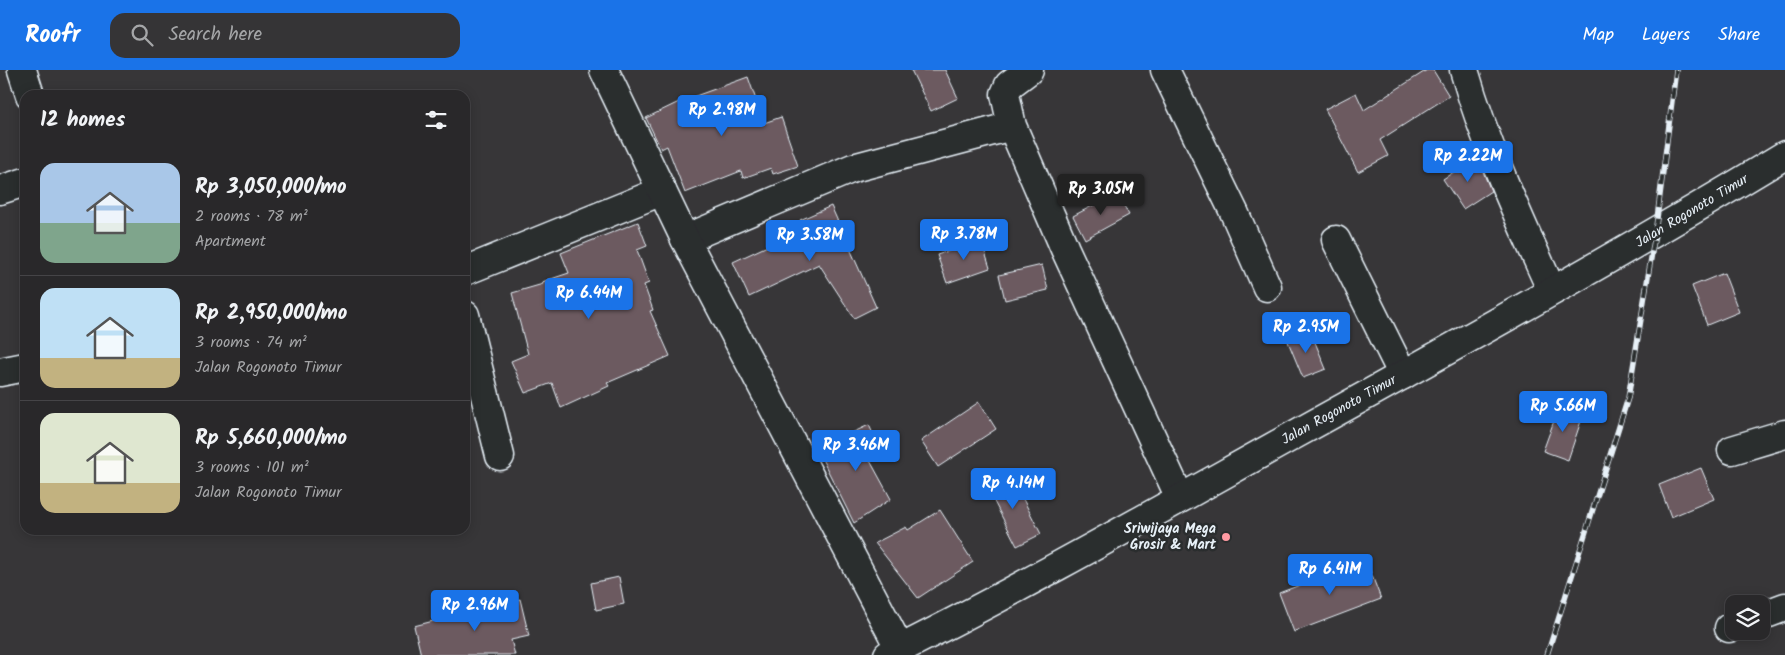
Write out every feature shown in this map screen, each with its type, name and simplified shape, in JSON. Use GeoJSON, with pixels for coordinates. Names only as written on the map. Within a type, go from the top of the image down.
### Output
{"type":"FeatureCollection","features":[{"type":"Feature","properties":{"kind":"street"},"geometry":{"type":"LineString","coordinates":[[22,70],[28,90]]}},
{"type":"Feature","properties":{"kind":"street"},"geometry":{"type":"LineString","coordinates":[[604,70],[685,239],[894,652]]}},
{"type":"Feature","properties":{"kind":"street"},"geometry":{"type":"LineString","coordinates":[[1029,70],[1010,85],[1005,94],[1012,126],[1065,249],[1180,498]]}},
{"type":"Feature","properties":{"kind":"street"},"geometry":{"type":"LineString","coordinates":[[1166,70],[1268,287]]}},
{"type":"Feature","properties":{"kind":"street"},"geometry":{"type":"LineString","coordinates":[[1464,70],[1473,102],[1514,207],[1552,291]]}},
{"type":"Feature","properties":{"kind":"street"},"geometry":{"type":"LineString","coordinates":[[685,239],[853,168],[1012,126]]}},
{"type":"Feature","properties":{"kind":"street","name":"Jalan Rogonoto Timur"},"geometry":{"type":"LineString","coordinates":[[894,652],[1403,375],[1648,238],[1785,155]]}},
{"type":"Feature","properties":{"kind":"street"},"geometry":{"type":"LineString","coordinates":[[0,190],[20,184]]}},
{"type":"Feature","properties":{"kind":"street"},"geometry":{"type":"LineString","coordinates":[[470,269],[662,191]]}},
{"type":"Feature","properties":{"kind":"street"},"geometry":{"type":"LineString","coordinates":[[1336,240],[1403,375]]}},
{"type":"Feature","properties":{"kind":"street"},"geometry":{"type":"LineString","coordinates":[[470,335],[500,456]]}},
{"type":"Feature","properties":{"kind":"street"},"geometry":{"type":"LineString","coordinates":[[0,372],[20,368]]}},
{"type":"Feature","properties":{"kind":"street"},"geometry":{"type":"LineString","coordinates":[[1732,450],[1785,434]]}},
{"type":"Feature","properties":{"kind":"street"},"geometry":{"type":"LineString","coordinates":[[1770,613],[1785,607]]}},
{"type":"Feature","properties":{"kind":"building"},"geometry":{"type":"Polygon","coordinates":[[[911,70],[945,70],[958,98],[931,111],[911,70]]]}},
{"type":"Feature","properties":{"kind":"building"},"geometry":{"type":"Polygon","coordinates":[[[1427,70],[1433,70],[1449,96],[1380,140],[1388,156],[1358,172],[1325,109],[1356,93],[1364,110],[1427,70]]]}},
{"type":"Feature","properties":{"kind":"building"},"geometry":{"type":"Polygon","coordinates":[[[748,77],[764,123],[781,117],[798,166],[773,174],[771,168],[743,178],[741,171],[685,193],[667,146],[661,149],[646,118],[679,102],[748,77]]]}},
{"type":"Feature","properties":{"kind":"building"},"geometry":{"type":"Polygon","coordinates":[[[1477,157],[1491,191],[1463,209],[1443,179],[1477,157]]]}},
{"type":"Feature","properties":{"kind":"building"},"geometry":{"type":"Polygon","coordinates":[[[1117,193],[1129,215],[1085,239],[1073,216],[1117,193]]]}},
{"type":"Feature","properties":{"kind":"building"},"geometry":{"type":"Polygon","coordinates":[[[831,206],[876,307],[854,318],[819,264],[749,297],[733,262],[804,229],[800,220],[831,206]]]}},
{"type":"Feature","properties":{"kind":"building"},"geometry":{"type":"Polygon","coordinates":[[[638,222],[647,246],[637,250],[649,283],[644,285],[653,310],[650,311],[670,356],[607,383],[609,386],[561,408],[552,383],[525,393],[511,361],[528,354],[512,293],[543,284],[542,282],[569,273],[561,253],[638,222]]]}},
{"type":"Feature","properties":{"kind":"building"},"geometry":{"type":"Polygon","coordinates":[[[981,240],[990,268],[947,283],[937,255],[981,240]]]}},
{"type":"Feature","properties":{"kind":"building"},"geometry":{"type":"Polygon","coordinates":[[[1042,265],[1048,290],[1005,300],[999,275],[1042,265]]]}},
{"type":"Feature","properties":{"kind":"building"},"geometry":{"type":"Polygon","coordinates":[[[1724,273],[1739,312],[1707,325],[1692,286],[1724,273]]]}},
{"type":"Feature","properties":{"kind":"building"},"geometry":{"type":"Polygon","coordinates":[[[1310,330],[1326,369],[1303,378],[1287,339],[1310,330]]]}},
{"type":"Feature","properties":{"kind":"building"},"geometry":{"type":"Polygon","coordinates":[[[979,402],[996,429],[938,467],[921,441],[979,402]]]}},
{"type":"Feature","properties":{"kind":"building"},"geometry":{"type":"Polygon","coordinates":[[[1559,407],[1583,415],[1568,460],[1543,451],[1559,407]]]}},
{"type":"Feature","properties":{"kind":"building"},"geometry":{"type":"Polygon","coordinates":[[[869,425],[881,451],[868,457],[891,499],[854,523],[817,449],[869,425]]]}},
{"type":"Feature","properties":{"kind":"building"},"geometry":{"type":"Polygon","coordinates":[[[1701,468],[1714,499],[1671,517],[1659,485],[1701,468]]]}},
{"type":"Feature","properties":{"kind":"building"},"geometry":{"type":"Polygon","coordinates":[[[1010,474],[1041,534],[1017,546],[986,486],[1010,474]]]}},
{"type":"Feature","properties":{"kind":"building"},"geometry":{"type":"Polygon","coordinates":[[[940,510],[973,562],[918,598],[875,543],[906,527],[908,530],[940,510]]]}},
{"type":"Feature","properties":{"kind":"building"},"geometry":{"type":"Polygon","coordinates":[[[1366,560],[1381,599],[1294,632],[1279,593],[1366,560]]]}},
{"type":"Feature","properties":{"kind":"building"},"geometry":{"type":"Polygon","coordinates":[[[619,577],[624,604],[596,610],[591,583],[619,577]]]}},
{"type":"Feature","properties":{"kind":"building"},"geometry":{"type":"Polygon","coordinates":[[[520,599],[529,636],[511,640],[515,655],[421,655],[414,626],[520,599]]]}},
{"type":"Feature","properties":{"kind":"railway"},"geometry":{"type":"LineString","coordinates":[[1547,655],[1628,398],[1655,234],[1676,70]]}},
{"type":"Feature","properties":{"kind":"place","name":"Sriwijaya Mega Grosir & Mart"},"geometry":{"type":"Point","coordinates":[1226,537]}}]}
